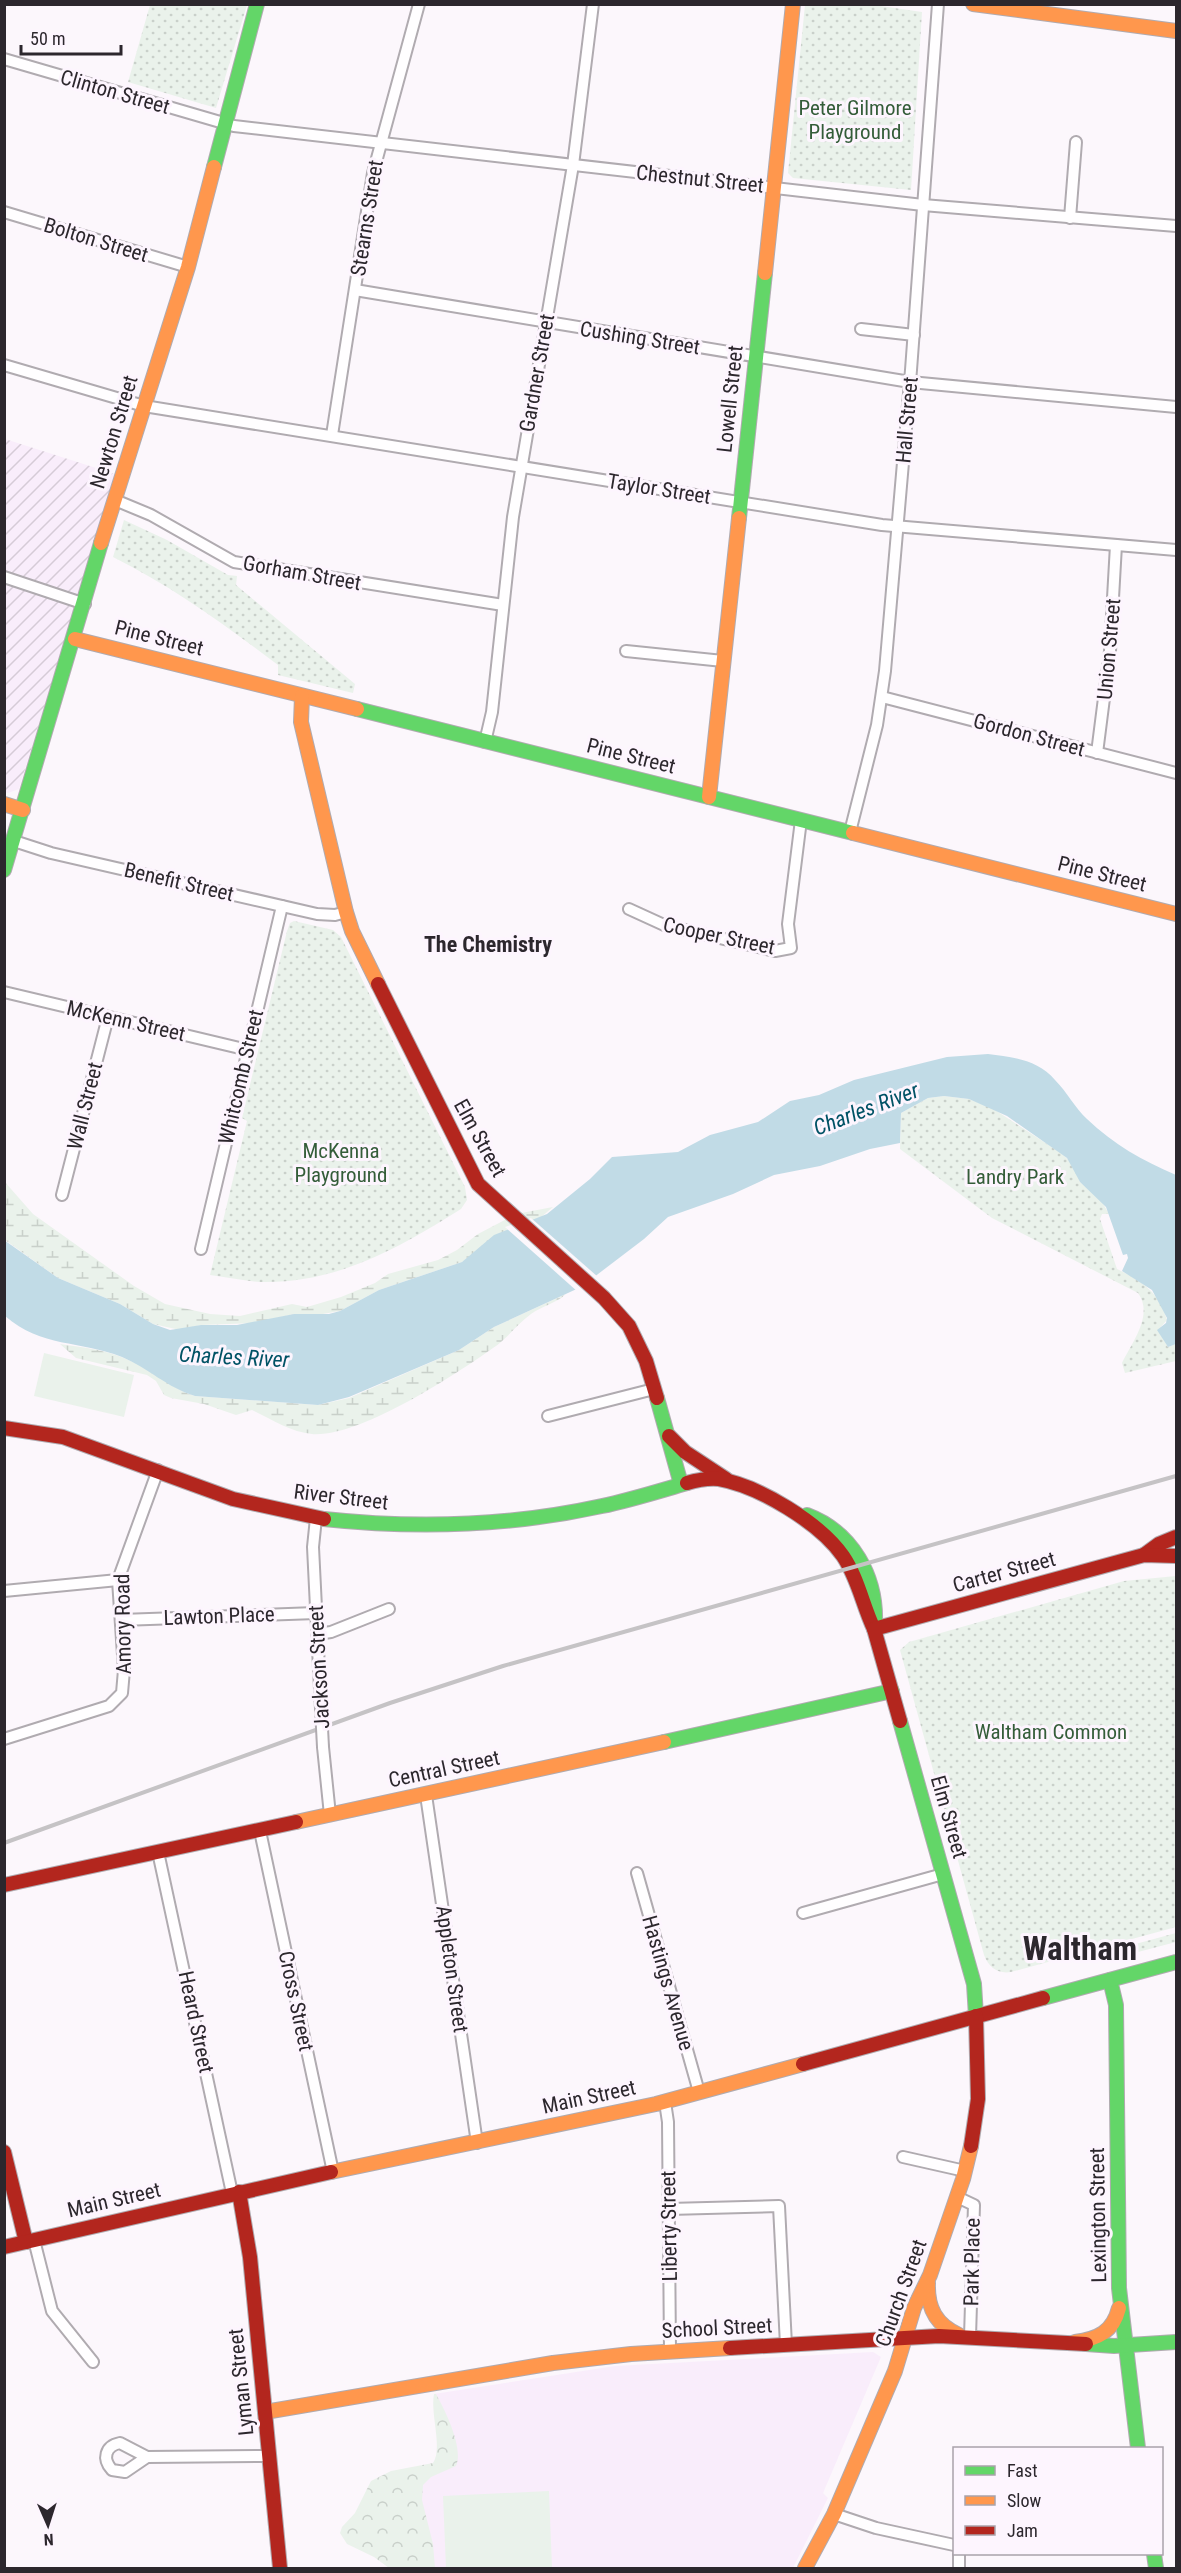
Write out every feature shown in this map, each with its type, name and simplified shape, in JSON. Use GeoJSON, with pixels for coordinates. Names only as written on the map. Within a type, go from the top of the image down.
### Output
{"type":"FeatureCollection","features":[{"type":"Feature","properties":{"kind":"main road","name":"Newton Street"},"geometry":{"type":"LineString","coordinates":[[4,870],[115,500],[188,267],[257,4]]}},
{"type":"Feature","properties":{"kind":"main road","name":"Lowell Street"},"geometry":{"type":"LineString","coordinates":[[709,797],[793,4]]}},
{"type":"Feature","properties":{"kind":"main road"},"geometry":{"type":"LineString","coordinates":[[973,4],[1039,9],[1176,31]]}},
{"type":"Feature","properties":{"kind":"main road","name":"Pine Street"},"geometry":{"type":"LineString","coordinates":[[75,639],[1176,914]]}},
{"type":"Feature","properties":{"kind":"main road","name":"Elm Street"},"geometry":{"type":"LineString","coordinates":[[302,696],[301,722],[346,912],[468,1167],[482,1189],[495,1202],[603,1298],[625,1321],[639,1342],[681,1485],[712,1478],[731,1482],[782,1506],[814,1526],[841,1551],[850,1568],[874,1629],[892,1691],[974,1984],[976,2016]]}},
{"type":"Feature","properties":{"kind":"main road"},"geometry":{"type":"LineString","coordinates":[[4,804],[23,810]]}},
{"type":"Feature","properties":{"kind":"main road","name":"River Street"},"geometry":{"type":"LineString","coordinates":[[4,1428],[54,1435],[158,1470],[233,1499],[316,1518],[394,1525],[482,1522],[594,1508],[681,1485]]}},
{"type":"Feature","properties":{"kind":"main road"},"geometry":{"type":"LineString","coordinates":[[667,1434],[685,1452],[731,1482]]}},
{"type":"Feature","properties":{"kind":"main road","name":"Carter Street"},"geometry":{"type":"LineString","coordinates":[[1144,1555],[1160,1544],[1176,1538]]}},
{"type":"Feature","properties":{"kind":"main road","name":"Carter Street"},"geometry":{"type":"LineString","coordinates":[[874,1629],[1144,1555],[1176,1556]]}},
{"type":"Feature","properties":{"kind":"main road","name":"Central Street"},"geometry":{"type":"LineString","coordinates":[[4,1885],[426,1795],[892,1691]]}},
{"type":"Feature","properties":{"kind":"main road","name":"Main Street"},"geometry":{"type":"LineString","coordinates":[[4,2247],[236,2192],[665,2102],[1176,1962]]}},
{"type":"Feature","properties":{"kind":"main road","name":"Lexington Street"},"geometry":{"type":"LineString","coordinates":[[1110,1980],[1116,2006],[1120,2298],[1138,2447]]}},
{"type":"Feature","properties":{"kind":"main road","name":"Church Street"},"geometry":{"type":"LineString","coordinates":[[805,2568],[834,2514],[895,2371],[914,2308],[930,2275],[957,2197],[965,2171],[978,2099],[976,2016]]}},
{"type":"Feature","properties":{"kind":"main road"},"geometry":{"type":"LineString","coordinates":[[4,2152],[30,2241]]}},
{"type":"Feature","properties":{"kind":"main road","name":"Lyman Street"},"geometry":{"type":"LineString","coordinates":[[236,2192],[250,2257],[280,2568]]}},
{"type":"Feature","properties":{"kind":"main road"},"geometry":{"type":"LineString","coordinates":[[930,2275],[928,2294],[933,2315],[944,2328],[970,2337]]}},
{"type":"Feature","properties":{"kind":"main road"},"geometry":{"type":"LineString","coordinates":[[1076,2342],[1096,2338],[1109,2331],[1116,2320],[1120,2298]]}},
{"type":"Feature","properties":{"kind":"main road","name":"School Street"},"geometry":{"type":"LineString","coordinates":[[265,2412],[560,2362],[670,2351],[970,2337],[1126,2345],[1176,2342]]}},
{"type":"Feature","properties":{"kind":"street","name":"Stearns Street"},"geometry":{"type":"LineString","coordinates":[[332,435],[380,143],[419,4]]}},
{"type":"Feature","properties":{"kind":"street","name":"Gardner Street"},"geometry":{"type":"LineString","coordinates":[[485,741],[492,712],[520,467],[573,165],[593,4]]}},
{"type":"Feature","properties":{"kind":"street","name":"Hall Street"},"geometry":{"type":"LineString","coordinates":[[850,832],[882,697],[914,335],[938,4]]}},
{"type":"Feature","properties":{"kind":"street","name":"Clinton Street"},"geometry":{"type":"LineString","coordinates":[[4,59],[225,124]]}},
{"type":"Feature","properties":{"kind":"street","name":"Chestnut Street"},"geometry":{"type":"LineString","coordinates":[[225,124],[923,205],[1176,226]]}},
{"type":"Feature","properties":{"kind":"street"},"geometry":{"type":"LineString","coordinates":[[1070,218],[1076,142]]}},
{"type":"Feature","properties":{"kind":"street","name":"Bolton Street"},"geometry":{"type":"LineString","coordinates":[[4,212],[188,267]]}},
{"type":"Feature","properties":{"kind":"street","name":"Cushing Street"},"geometry":{"type":"LineString","coordinates":[[355,290],[910,382],[1176,407]]}},
{"type":"Feature","properties":{"kind":"street"},"geometry":{"type":"LineString","coordinates":[[861,329],[914,335]]}},
{"type":"Feature","properties":{"kind":"street","name":"Taylor Street"},"geometry":{"type":"LineString","coordinates":[[4,364],[144,406],[520,467],[898,526],[1176,550]]}},
{"type":"Feature","properties":{"kind":"street","name":"Gorham Street"},"geometry":{"type":"LineString","coordinates":[[115,500],[151,515],[234,562],[503,605]]}},
{"type":"Feature","properties":{"kind":"street","name":"Union Street"},"geometry":{"type":"LineString","coordinates":[[1097,753],[1110,651],[1116,545]]}},
{"type":"Feature","properties":{"kind":"street"},"geometry":{"type":"LineString","coordinates":[[4,577],[85,604]]}},
{"type":"Feature","properties":{"kind":"street"},"geometry":{"type":"LineString","coordinates":[[626,651],[723,661]]}},
{"type":"Feature","properties":{"kind":"street","name":"Gordon Street"},"geometry":{"type":"LineString","coordinates":[[882,697],[1176,773]]}},
{"type":"Feature","properties":{"kind":"street","name":"Cooper Street"},"geometry":{"type":"LineString","coordinates":[[629,909],[646,919],[674,927],[775,951],[791,948],[788,930],[801,820]]}},
{"type":"Feature","properties":{"kind":"street","name":"Benefit Street"},"geometry":{"type":"LineString","coordinates":[[14,841],[44,851],[322,915],[346,912]]}},
{"type":"Feature","properties":{"kind":"street","name":"Whitcomb Street"},"geometry":{"type":"LineString","coordinates":[[201,1249],[282,906]]}},
{"type":"Feature","properties":{"kind":"street","name":"McKenn Street"},"geometry":{"type":"LineString","coordinates":[[4,992],[248,1050]]}},
{"type":"Feature","properties":{"kind":"street","name":"Wall Street"},"geometry":{"type":"LineString","coordinates":[[62,1195],[108,1017]]}},
{"type":"Feature","properties":{"kind":"street"},"geometry":{"type":"LineString","coordinates":[[548,1416],[654,1389]]}},
{"type":"Feature","properties":{"kind":"street","name":"Amory Road"},"geometry":{"type":"LineString","coordinates":[[4,1738],[109,1706],[118,1698],[123,1687],[124,1670],[118,1580],[158,1470]]}},
{"type":"Feature","properties":{"kind":"street","name":"Jackson Street"},"geometry":{"type":"LineString","coordinates":[[316,1518],[313,1547],[316,1613],[323,1747],[330,1815]]}},
{"type":"Feature","properties":{"kind":"street"},"geometry":{"type":"LineString","coordinates":[[4,1591],[118,1580]]}},
{"type":"Feature","properties":{"kind":"street"},"geometry":{"type":"LineString","coordinates":[[317,1634],[331,1632],[389,1609]]}},
{"type":"Feature","properties":{"kind":"street","name":"Lawton Place"},"geometry":{"type":"LineString","coordinates":[[122,1620],[316,1613]]}},
{"type":"Feature","properties":{"kind":"street","name":"Appleton Street"},"geometry":{"type":"LineString","coordinates":[[426,1795],[477,2143]]}},
{"type":"Feature","properties":{"kind":"street","name":"Cross Street"},"geometry":{"type":"LineString","coordinates":[[260,1831],[333,2172]]}},
{"type":"Feature","properties":{"kind":"street","name":"Heard Street"},"geometry":{"type":"LineString","coordinates":[[158,1852],[236,2192]]}},
{"type":"Feature","properties":{"kind":"street","name":"Hastings Avenue"},"geometry":{"type":"LineString","coordinates":[[637,1873],[699,2092]]}},
{"type":"Feature","properties":{"kind":"street"},"geometry":{"type":"LineString","coordinates":[[803,1913],[943,1874]]}},
{"type":"Feature","properties":{"kind":"street","name":"Liberty Street"},"geometry":{"type":"LineString","coordinates":[[665,2102],[668,2117],[670,2351]]}},
{"type":"Feature","properties":{"kind":"street"},"geometry":{"type":"LineString","coordinates":[[903,2157],[965,2171]]}},
{"type":"Feature","properties":{"kind":"street","name":"Park Place"},"geometry":{"type":"LineString","coordinates":[[957,2197],[974,2205],[970,2337]]}},
{"type":"Feature","properties":{"kind":"street"},"geometry":{"type":"LineString","coordinates":[[669,2209],[779,2206],[786,2345]]}},
{"type":"Feature","properties":{"kind":"street"},"geometry":{"type":"LineString","coordinates":[[30,2241],[52,2311],[93,2362]]}},
{"type":"Feature","properties":{"kind":"street"},"geometry":{"type":"LineString","coordinates":[[147,2457],[269,2456]]}},
{"type":"Feature","properties":{"kind":"street"},"geometry":{"type":"LineString","coordinates":[[834,2514],[876,2528],[953,2545]]}},
{"type":"Feature","properties":{"kind":"shaded area"},"geometry":{"type":"Polygon","coordinates":[[[5,439],[115,474],[19,789],[8,793],[5,792],[5,439]]]}},
{"type":"Feature","properties":{"kind":"shaded area"},"geometry":{"type":"Polygon","coordinates":[[[873,2352],[881,2357],[823,2493],[828,2498],[793,2568],[421,2568],[413,2472],[442,2467],[434,2394],[615,2366],[873,2352]]]}},
{"type":"Feature","properties":{"kind":"green space"},"geometry":{"type":"Polygon","coordinates":[[[150,5],[247,5],[216,108],[128,82],[150,5]]]}},
{"type":"Feature","properties":{"kind":"green space","name":"Peter Gilmore Playground"},"geometry":{"type":"Polygon","coordinates":[[[805,5],[874,5],[922,12],[911,190],[793,178],[788,173],[805,5]]]}},
{"type":"Feature","properties":{"kind":"green space"},"geometry":{"type":"Polygon","coordinates":[[[124,520],[167,540],[228,575],[237,576],[236,585],[355,684],[353,693],[278,675],[278,665],[218,621],[157,581],[113,557],[124,520]]]}},
{"type":"Feature","properties":{"kind":"green space","name":"McKenna Playground"},"geometry":{"type":"Polygon","coordinates":[[[294,921],[333,930],[341,937],[465,1187],[467,1200],[461,1209],[414,1237],[366,1261],[341,1270],[288,1281],[260,1282],[210,1275],[247,1121],[242,1118],[287,931],[290,923],[294,921]]]}},
{"type":"Feature","properties":{"kind":"green space","name":"Landry Park"},"geometry":{"type":"Polygon","coordinates":[[[944,1096],[969,1099],[992,1108],[1071,1162],[1080,1182],[1101,1200],[1109,1214],[1102,1214],[1100,1219],[1117,1269],[1148,1288],[1164,1310],[1167,1320],[1158,1330],[1168,1347],[1176,1344],[1176,1361],[1125,1373],[1122,1363],[1143,1319],[1144,1310],[1138,1293],[992,1218],[900,1149],[901,1113],[928,1098],[944,1096]]]}},
{"type":"Feature","properties":{"kind":"green space"},"geometry":{"type":"Polygon","coordinates":[[[4,1181],[33,1214],[134,1286],[165,1304],[210,1314],[240,1316],[292,1304],[307,1307],[341,1297],[375,1283],[388,1274],[438,1260],[457,1250],[478,1234],[516,1214],[553,1207],[540,1218],[517,1226],[462,1262],[379,1290],[340,1311],[317,1315],[294,1314],[256,1323],[201,1325],[180,1330],[153,1324],[120,1304],[58,1278],[5,1240],[4,1181]]]}},
{"type":"Feature","properties":{"kind":"green space"},"geometry":{"type":"Polygon","coordinates":[[[566,1294],[531,1314],[498,1344],[406,1403],[380,1416],[332,1433],[304,1433],[281,1425],[252,1410],[236,1415],[204,1404],[171,1398],[164,1395],[156,1381],[147,1375],[76,1358],[60,1344],[111,1353],[142,1366],[174,1387],[195,1396],[318,1405],[349,1398],[459,1350],[494,1327],[566,1294]]]}},
{"type":"Feature","properties":{"kind":"green space"},"geometry":{"type":"Polygon","coordinates":[[[44,1353],[134,1375],[124,1417],[34,1396],[44,1353]]]}},
{"type":"Feature","properties":{"kind":"green space","name":"Waltham Common"},"geometry":{"type":"Polygon","coordinates":[[[1176,1576],[1176,1927],[1011,1972],[998,1971],[991,1967],[984,1955],[900,1650],[909,1642],[1124,1581],[1176,1576]]]}},
{"type":"Feature","properties":{"kind":"green space"},"geometry":{"type":"Polygon","coordinates":[[[1176,1933],[1176,1942],[1119,1957],[1117,1949],[1176,1933]]]}},
{"type":"Feature","properties":{"kind":"green space"},"geometry":{"type":"Polygon","coordinates":[[[434,2394],[440,2401],[448,2419],[458,2449],[456,2466],[431,2477],[423,2485],[422,2500],[433,2544],[435,2568],[389,2568],[374,2557],[347,2544],[340,2533],[342,2527],[355,2513],[371,2481],[391,2471],[433,2463],[437,2449],[434,2394]]]}},
{"type":"Feature","properties":{"kind":"green space"},"geometry":{"type":"Polygon","coordinates":[[[549,2491],[552,2568],[446,2568],[443,2496],[549,2491]]]}},
{"type":"Feature","properties":{"kind":"water","name":"Charles River"},"geometry":{"type":"Polygon","coordinates":[[[988,1054],[1016,1058],[1041,1068],[1059,1085],[1083,1115],[1107,1136],[1140,1158],[1176,1175],[1176,1344],[1168,1347],[1157,1330],[1166,1323],[1167,1318],[1152,1290],[1122,1271],[1128,1258],[1127,1254],[1123,1255],[1106,1207],[1080,1182],[1067,1158],[1007,1116],[969,1099],[944,1096],[928,1098],[901,1113],[900,1143],[870,1149],[820,1166],[774,1175],[733,1194],[668,1217],[644,1239],[581,1287],[494,1327],[459,1350],[349,1397],[318,1405],[195,1396],[176,1388],[122,1357],[47,1339],[33,1334],[5,1316],[4,1240],[58,1278],[120,1304],[153,1324],[170,1330],[201,1325],[237,1325],[294,1314],[329,1314],[340,1311],[379,1290],[462,1262],[494,1235],[547,1214],[590,1179],[612,1157],[678,1152],[710,1135],[758,1122],[790,1101],[819,1095],[854,1080],[947,1057],[988,1054]]]}},
{"type":"Feature","properties":{"kind":"pier"},"geometry":{"type":"Polygon","coordinates":[[[531,1218],[598,1277],[578,1292],[505,1227],[531,1218]]]}},
{"type":"Feature","properties":{"kind":"railway"},"geometry":{"type":"LineString","coordinates":[[4,1843],[390,1703],[503,1666],[1176,1476]]}},
{"type":"Feature","properties":{"kind":"traffic: fast"},"geometry":{"type":"LineString","coordinates":[[214,167],[257,4]]}},
{"type":"Feature","properties":{"kind":"traffic: fast"},"geometry":{"type":"LineString","coordinates":[[739,518],[765,273]]}},
{"type":"Feature","properties":{"kind":"traffic: fast"},"geometry":{"type":"LineString","coordinates":[[4,870],[101,543]]}},
{"type":"Feature","properties":{"kind":"traffic: fast"},"geometry":{"type":"LineString","coordinates":[[357,709],[853,833]]}},
{"type":"Feature","properties":{"kind":"traffic: fast"},"geometry":{"type":"LineString","coordinates":[[657,1398],[681,1484]]}},
{"type":"Feature","properties":{"kind":"traffic: fast"},"geometry":{"type":"LineString","coordinates":[[324,1519],[429,1525],[499,1522],[602,1506],[687,1483]]}},
{"type":"Feature","properties":{"kind":"traffic: fast"},"geometry":{"type":"LineString","coordinates":[[807,1515],[837,1532],[859,1558],[872,1589],[875,1624]]}},
{"type":"Feature","properties":{"kind":"traffic: fast"},"geometry":{"type":"LineString","coordinates":[[664,1742],[892,1691]]}},
{"type":"Feature","properties":{"kind":"traffic: fast"},"geometry":{"type":"LineString","coordinates":[[900,1721],[974,1984],[976,2016]]}},
{"type":"Feature","properties":{"kind":"traffic: fast"},"geometry":{"type":"LineString","coordinates":[[1043,1998],[1176,1962]]}},
{"type":"Feature","properties":{"kind":"traffic: fast"},"geometry":{"type":"LineString","coordinates":[[1110,1980],[1116,2005],[1119,2288],[1138,2447]]}},
{"type":"Feature","properties":{"kind":"traffic: fast"},"geometry":{"type":"LineString","coordinates":[[1086,2344],[1114,2346],[1176,2342]]}},
{"type":"Feature","properties":{"kind":"traffic: fast"},"geometry":{"type":"LineString","coordinates":[[1154,2555],[1156,2568]]}},
{"type":"Feature","properties":{"kind":"traffic: slow"},"geometry":{"type":"LineString","coordinates":[[765,273],[793,4]]}},
{"type":"Feature","properties":{"kind":"traffic: slow"},"geometry":{"type":"LineString","coordinates":[[973,4],[1176,31]]}},
{"type":"Feature","properties":{"kind":"traffic: slow"},"geometry":{"type":"LineString","coordinates":[[101,543],[188,267],[214,167]]}},
{"type":"Feature","properties":{"kind":"traffic: slow"},"geometry":{"type":"LineString","coordinates":[[709,797],[739,518]]}},
{"type":"Feature","properties":{"kind":"traffic: slow"},"geometry":{"type":"LineString","coordinates":[[75,639],[357,709]]}},
{"type":"Feature","properties":{"kind":"traffic: slow"},"geometry":{"type":"LineString","coordinates":[[302,696],[301,722],[346,912],[352,931],[378,984]]}},
{"type":"Feature","properties":{"kind":"traffic: slow"},"geometry":{"type":"LineString","coordinates":[[4,804],[23,810]]}},
{"type":"Feature","properties":{"kind":"traffic: slow"},"geometry":{"type":"LineString","coordinates":[[853,833],[1176,914]]}},
{"type":"Feature","properties":{"kind":"traffic: slow"},"geometry":{"type":"LineString","coordinates":[[296,1822],[664,1742]]}},
{"type":"Feature","properties":{"kind":"traffic: slow"},"geometry":{"type":"LineString","coordinates":[[331,2172],[656,2104],[803,2064]]}},
{"type":"Feature","properties":{"kind":"traffic: slow"},"geometry":{"type":"LineString","coordinates":[[805,2568],[834,2514],[895,2371],[914,2308],[930,2275],[963,2179],[971,2146]]}},
{"type":"Feature","properties":{"kind":"traffic: slow"},"geometry":{"type":"LineString","coordinates":[[928,2283],[929,2300],[934,2315],[944,2326],[959,2335]]}},
{"type":"Feature","properties":{"kind":"traffic: slow"},"geometry":{"type":"LineString","coordinates":[[1075,2342],[1091,2339],[1109,2329],[1119,2308]]}},
{"type":"Feature","properties":{"kind":"traffic: slow"},"geometry":{"type":"LineString","coordinates":[[265,2412],[553,2363],[631,2354],[730,2348]]}},
{"type":"Feature","properties":{"kind":"traffic: jam"},"geometry":{"type":"LineString","coordinates":[[378,984],[478,1184],[604,1298],[629,1326],[646,1361],[657,1398]]}},
{"type":"Feature","properties":{"kind":"traffic: jam"},"geometry":{"type":"LineString","coordinates":[[4,1428],[63,1437],[233,1499],[324,1519]]}},
{"type":"Feature","properties":{"kind":"traffic: jam"},"geometry":{"type":"LineString","coordinates":[[669,1436],[685,1452],[726,1479]]}},
{"type":"Feature","properties":{"kind":"traffic: jam"},"geometry":{"type":"LineString","coordinates":[[687,1483],[719,1479],[752,1489],[787,1508],[820,1531],[843,1556],[853,1573],[874,1629]]}},
{"type":"Feature","properties":{"kind":"traffic: jam"},"geometry":{"type":"LineString","coordinates":[[1144,1555],[1159,1544],[1176,1537]]}},
{"type":"Feature","properties":{"kind":"traffic: jam"},"geometry":{"type":"LineString","coordinates":[[900,1721],[874,1629],[1144,1555],[1176,1556]]}},
{"type":"Feature","properties":{"kind":"traffic: jam"},"geometry":{"type":"LineString","coordinates":[[4,1885],[296,1822]]}},
{"type":"Feature","properties":{"kind":"traffic: jam"},"geometry":{"type":"LineString","coordinates":[[803,2064],[1043,1998]]}},
{"type":"Feature","properties":{"kind":"traffic: jam"},"geometry":{"type":"LineString","coordinates":[[971,2146],[978,2099],[976,2016]]}},
{"type":"Feature","properties":{"kind":"traffic: jam"},"geometry":{"type":"LineString","coordinates":[[4,2152],[26,2242]]}},
{"type":"Feature","properties":{"kind":"traffic: jam"},"geometry":{"type":"LineString","coordinates":[[4,2247],[331,2172]]}},
{"type":"Feature","properties":{"kind":"traffic: jam"},"geometry":{"type":"LineString","coordinates":[[239,2192],[250,2257],[280,2568]]}},
{"type":"Feature","properties":{"kind":"traffic: jam"},"geometry":{"type":"LineString","coordinates":[[730,2348],[939,2336],[1086,2344]]}},
{"type":"Feature","properties":{"kind":"district","name":"The Chemistry"},"geometry":{"type":"Point","coordinates":[488,944]}},
{"type":"Feature","properties":{"kind":"district","name":"Waltham"},"geometry":{"type":"Point","coordinates":[1080,1948]}}]}
